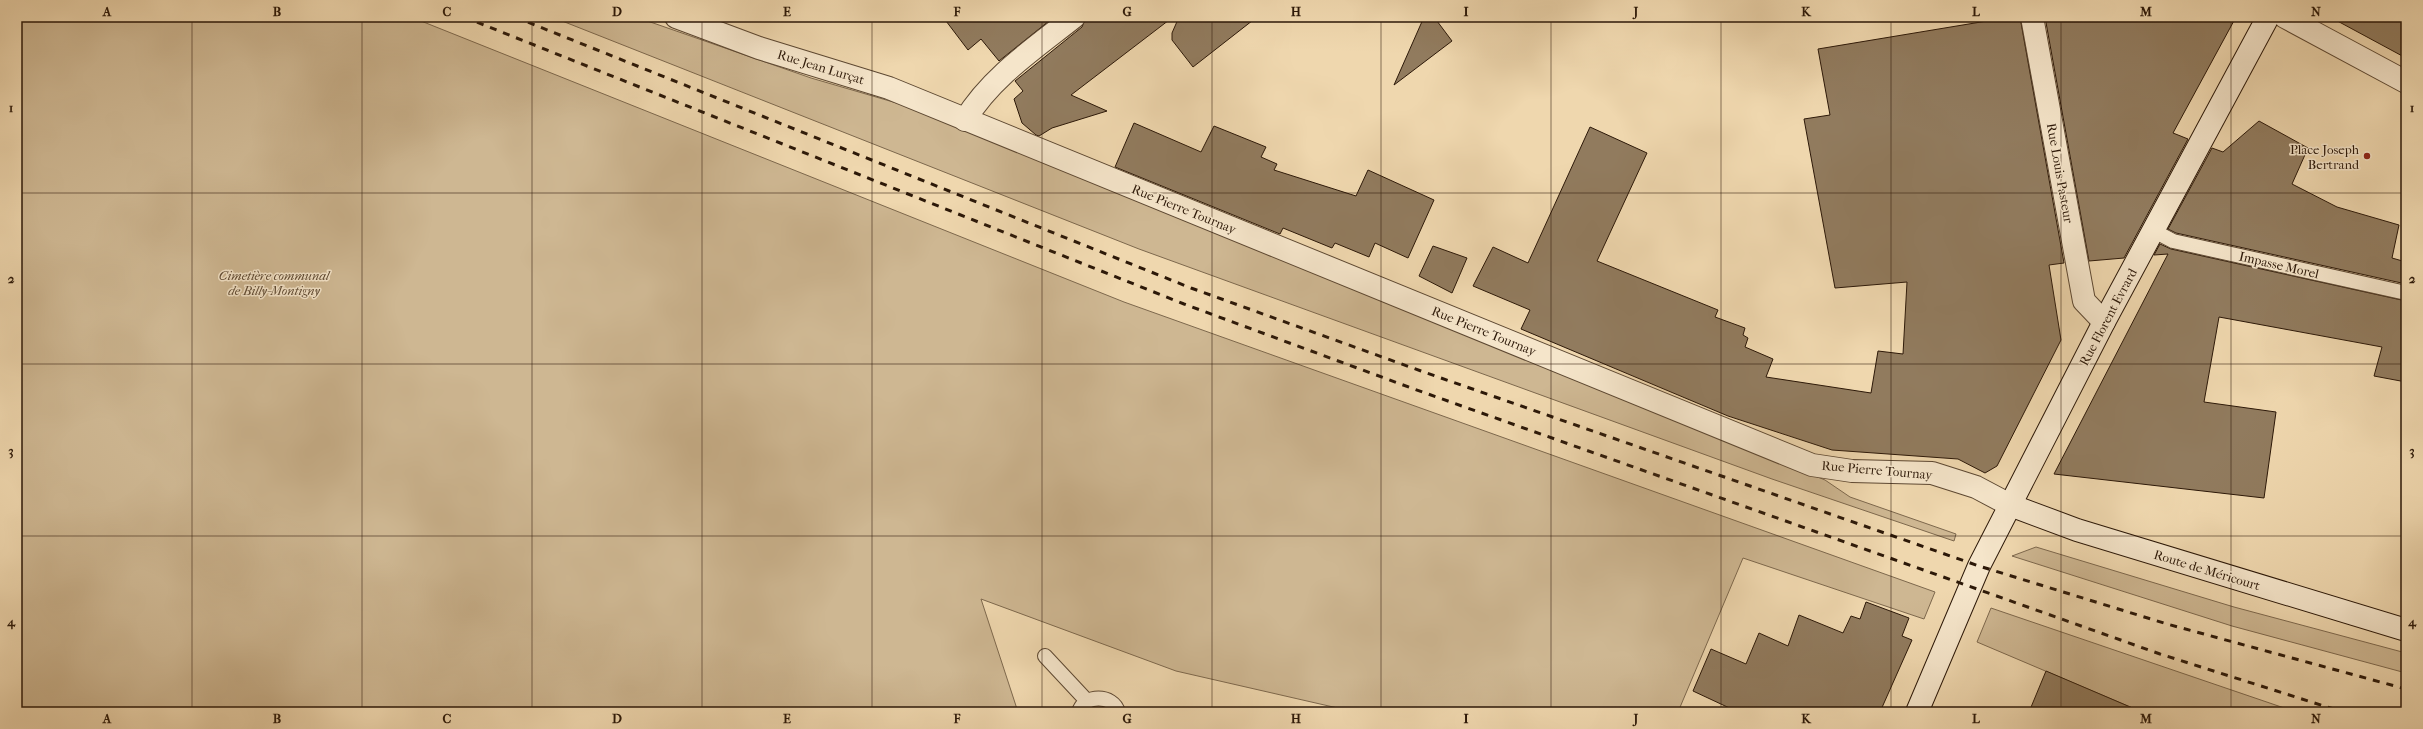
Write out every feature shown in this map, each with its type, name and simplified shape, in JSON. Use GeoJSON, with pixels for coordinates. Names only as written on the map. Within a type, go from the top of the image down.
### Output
{"type":"FeatureCollection","features":[{"type":"Feature","properties":{"kind":"street","name":"Rue Jean Lurçat"},"geometry":{"type":"LineString","coordinates":[[676,17],[759,48],[889,88],[965,120]]}},
{"type":"Feature","properties":{"kind":"street"},"geometry":{"type":"LineString","coordinates":[[965,120],[987,89],[1015,64],[1074,17]]}},
{"type":"Feature","properties":{"kind":"street","name":"Rue Louis Pasteur"},"geometry":{"type":"LineString","coordinates":[[2032,17],[2084,301],[2104,322]]}},
{"type":"Feature","properties":{"kind":"street","name":"Rue Florent Evrard"},"geometry":{"type":"LineString","coordinates":[[1917,712],[1954,620],[2010,505],[2104,322],[2268,17]]}},
{"type":"Feature","properties":{"kind":"street"},"geometry":{"type":"LineString","coordinates":[[2285,17],[2406,82]]}},
{"type":"Feature","properties":{"kind":"street","name":"Rue Pierre Tournay"},"geometry":{"type":"LineString","coordinates":[[965,120],[1812,464],[1852,471],[1932,474],[1976,487],[2010,505]]}},
{"type":"Feature","properties":{"kind":"street","name":"Route de Méricourt"},"geometry":{"type":"LineString","coordinates":[[2010,505],[2077,530],[2406,630]]}},
{"type":"Feature","properties":{"kind":"lane","name":"Impasse Morel"},"geometry":{"type":"LineString","coordinates":[[2154,231],[2173,241],[2406,293]]}},
{"type":"Feature","properties":{"kind":"lane"},"geometry":{"type":"LineString","coordinates":[[1045,656],[1083,706],[1098,698],[1109,701],[1118,712]]}},
{"type":"Feature","properties":{"kind":"green space","name":"Cimetière communal de Billy-Montigny"},"geometry":{"type":"Polygon","coordinates":[[[17,17],[411,17],[1124,302],[1935,592],[1924,619],[1743,558],[1678,712],[1355,712],[1176,671],[981,599],[1018,712],[17,712],[17,17]]]}},
{"type":"Feature","properties":{"kind":"green space"},"geometry":{"type":"Polygon","coordinates":[[[552,17],[636,17],[811,78],[900,104],[1825,480],[1850,497],[1956,534],[1954,541],[1772,479],[1139,249],[552,17]]]}},
{"type":"Feature","properties":{"kind":"green space"},"geometry":{"type":"Polygon","coordinates":[[[2036,547],[2234,607],[2406,653],[2406,673],[2232,626],[2012,556],[2036,547]]]}},
{"type":"Feature","properties":{"kind":"green space"},"geometry":{"type":"Polygon","coordinates":[[[1991,608],[2296,712],[2142,712],[1977,642],[1991,608]]]}},
{"type":"Feature","properties":{"kind":"building"},"geometry":{"type":"Polygon","coordinates":[[[943,17],[1054,17],[999,61],[981,39],[968,50],[943,17]]]}},
{"type":"Feature","properties":{"kind":"building"},"geometry":{"type":"Polygon","coordinates":[[[1086,17],[1173,17],[1071,95],[1107,111],[1052,128],[1039,136],[1036,135],[1022,123],[1014,99],[1023,91],[1015,81],[1082,27],[1086,17]]]}},
{"type":"Feature","properties":{"kind":"building"},"geometry":{"type":"Polygon","coordinates":[[[1179,17],[1257,17],[1193,67],[1172,40],[1172,33],[1179,17]]]}},
{"type":"Feature","properties":{"kind":"building"},"geometry":{"type":"Polygon","coordinates":[[[1424,17],[1434,17],[1452,41],[1394,85],[1424,17]]]}},
{"type":"Feature","properties":{"kind":"building"},"geometry":{"type":"Polygon","coordinates":[[[2011,17],[2020,17],[2064,263],[2049,265],[2061,340],[1997,466],[1985,473],[1958,459],[1832,450],[1728,416],[1521,329],[1530,310],[1473,286],[1493,247],[1528,263],[1590,127],[1647,153],[1597,261],[1718,310],[1715,317],[1745,328],[1743,335],[1748,338],[1745,347],[1773,359],[1766,377],[1871,393],[1878,351],[1903,354],[1907,282],[1835,288],[1804,119],[1830,115],[1818,49],[2011,17]]]}},
{"type":"Feature","properties":{"kind":"building"},"geometry":{"type":"Polygon","coordinates":[[[2045,17],[2236,17],[2173,133],[2188,139],[2124,258],[2089,261],[2045,17]]]}},
{"type":"Feature","properties":{"kind":"building"},"geometry":{"type":"Polygon","coordinates":[[[2330,17],[2406,17],[2406,58],[2330,17]]]}},
{"type":"Feature","properties":{"kind":"building"},"geometry":{"type":"Polygon","coordinates":[[[2259,121],[2308,148],[2292,184],[2337,207],[2399,225],[2392,258],[2406,262],[2406,284],[2176,233],[2168,229],[2212,148],[2223,152],[2259,121]]]}},
{"type":"Feature","properties":{"kind":"building"},"geometry":{"type":"Polygon","coordinates":[[[1134,123],[1201,152],[1214,126],[1266,147],[1261,157],[1277,164],[1274,170],[1356,196],[1368,170],[1434,200],[1408,258],[1375,243],[1369,257],[1335,243],[1332,248],[1283,228],[1280,234],[1115,167],[1134,123]]]}},
{"type":"Feature","properties":{"kind":"building"},"geometry":{"type":"Polygon","coordinates":[[[2160,244],[2171,249],[2406,301],[2406,382],[2374,376],[2382,347],[2219,317],[2204,402],[2276,412],[2264,498],[2054,474],[2168,254],[2154,255],[2160,244]]]}},
{"type":"Feature","properties":{"kind":"building"},"geometry":{"type":"Polygon","coordinates":[[[1433,246],[1467,258],[1452,293],[1419,276],[1433,246]]]}},
{"type":"Feature","properties":{"kind":"building"},"geometry":{"type":"Polygon","coordinates":[[[1866,602],[1909,618],[1902,636],[1912,640],[1880,712],[1738,712],[1693,691],[1711,649],[1746,664],[1759,633],[1788,646],[1799,615],[1843,633],[1851,616],[1860,619],[1866,602]]]}},
{"type":"Feature","properties":{"kind":"building"},"geometry":{"type":"Polygon","coordinates":[[[2046,671],[2142,712],[2029,712],[2046,671]]]}},
{"type":"Feature","properties":{"kind":"railway"},"geometry":{"type":"LineString","coordinates":[[464,17],[1184,304],[1414,389],[2160,654],[2343,712]]}},
{"type":"Feature","properties":{"kind":"railway"},"geometry":{"type":"LineString","coordinates":[[515,17],[1191,288],[1421,371],[1979,566],[2167,624],[2406,689]]}},
{"type":"Feature","properties":{"kind":"place","name":"Place Joseph Bertrand"},"geometry":{"type":"Point","coordinates":[2367,156]}}]}
